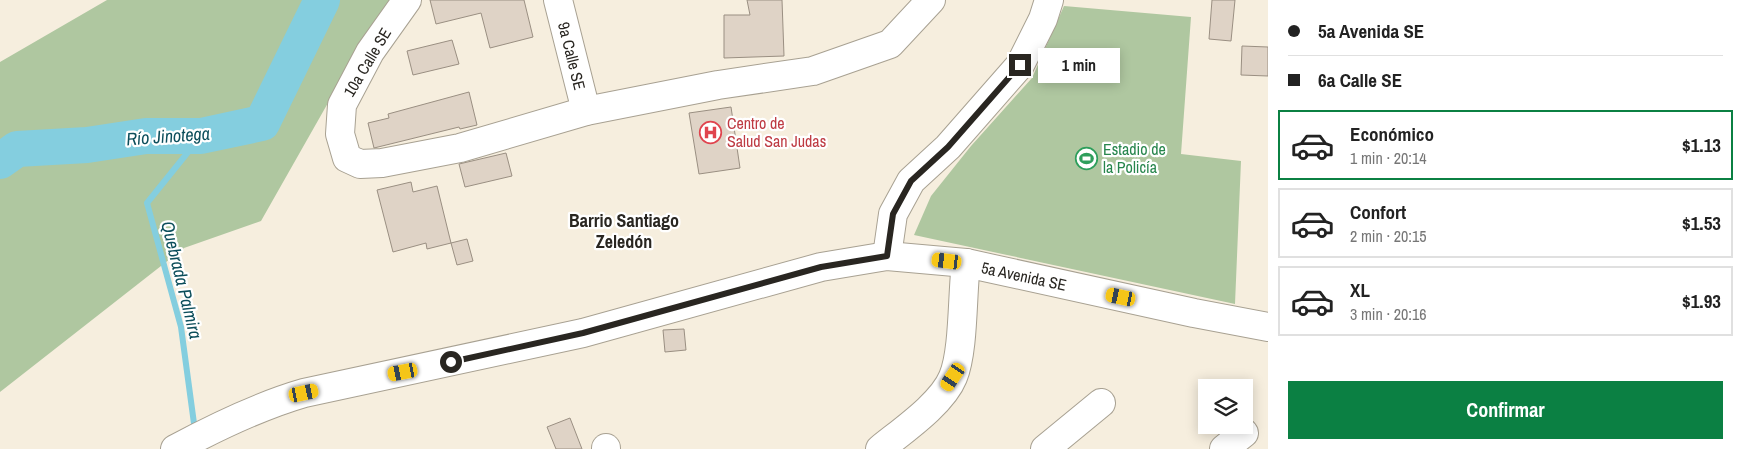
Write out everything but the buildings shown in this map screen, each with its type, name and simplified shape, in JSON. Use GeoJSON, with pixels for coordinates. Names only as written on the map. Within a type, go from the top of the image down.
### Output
{"type":"FeatureCollection","features":[{"type":"Feature","properties":{"kind":"street","name":"10a Calle SE"},"geometry":{"type":"LineString","coordinates":[[407,0],[370,52],[342,105],[340,134],[347,158],[360,164],[382,164],[460,148],[586,112]]}},
{"type":"Feature","properties":{"kind":"street","name":"9a Calle SE"},"geometry":{"type":"LineString","coordinates":[[558,0],[586,112]]}},
{"type":"Feature","properties":{"kind":"street"},"geometry":{"type":"LineString","coordinates":[[586,112],[718,85],[813,71],[890,44],[931,0]]}},
{"type":"Feature","properties":{"kind":"street"},"geometry":{"type":"LineString","coordinates":[[887,256],[893,214],[911,181],[948,147],[1020,65],[1049,0]]}},
{"type":"Feature","properties":{"kind":"street","name":"5a Avenida SE"},"geometry":{"type":"LineString","coordinates":[[189,442],[272,402],[304,393],[583,333],[821,267],[887,256],[966,263],[1194,313],[1268,327]]}},
{"type":"Feature","properties":{"kind":"street"},"geometry":{"type":"LineString","coordinates":[[897,444],[938,399],[953,377],[958,353],[966,263]]}},
{"type":"Feature","properties":{"kind":"street"},"geometry":{"type":"LineString","coordinates":[[1045,449],[1101,403]]}},
{"type":"Feature","properties":{"kind":"green space"},"geometry":{"type":"Polygon","coordinates":[[[107,0],[400,0],[341,80],[261,221],[184,248],[0,392],[0,62],[107,0]]]}},
{"type":"Feature","properties":{"kind":"green space","name":"Estadio de la Policía"},"geometry":{"type":"Polygon","coordinates":[[[1064,6],[1191,17],[1181,154],[1241,161],[1235,304],[914,235],[931,196],[971,146],[1032,78],[1064,6]]]}},
{"type":"Feature","properties":{"kind":"water"},"geometry":{"type":"Polygon","coordinates":[[[318,0],[331,0],[311,21],[318,0]]]}},
{"type":"Feature","properties":{"kind":"waterway","name":"Quebrada Palmira"},"geometry":{"type":"LineString","coordinates":[[0,161],[17,149],[87,145],[146,136],[201,136],[262,123],[322,0]]}},
{"type":"Feature","properties":{"kind":"waterway","name":"Quebrada Palmira"},"geometry":{"type":"LineString","coordinates":[[195,431],[181,327],[147,203],[201,136]]}},
{"type":"Feature","properties":{"kind":"place","name":"Centro de Salud San Judas"},"geometry":{"type":"Point","coordinates":[711,132]}},
{"type":"Feature","properties":{"kind":"place","name":"Estadio de la Policía"},"geometry":{"type":"Point","coordinates":[1087,158]}},
{"type":"Feature","properties":{"kind":"district","name":"Barrio Santiago Zeledón"},"geometry":{"type":"Point","coordinates":[624,230]}},
{"type":"Feature","properties":{"kind":"route"},"geometry":{"type":"LineString","coordinates":[[451,362],[583,333],[821,267],[887,256],[893,214],[911,181],[948,147],[1020,65]]}},
{"type":"Feature","properties":{"kind":"water label","name":"Río Jinotega"},"geometry":{"type":"Point","coordinates":[168,136]}}]}
